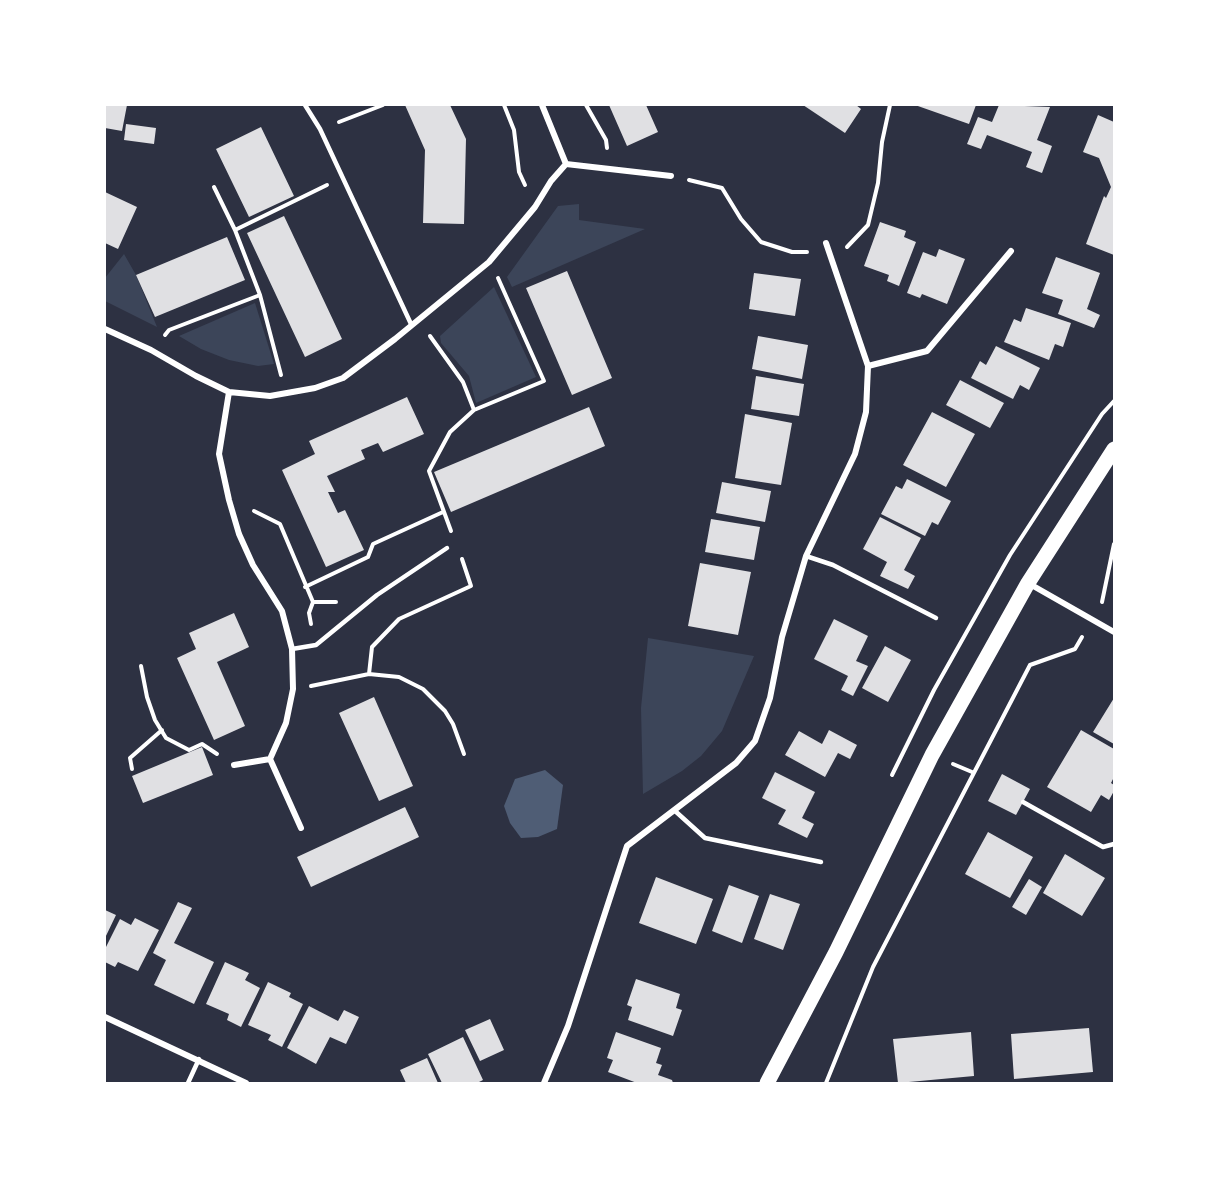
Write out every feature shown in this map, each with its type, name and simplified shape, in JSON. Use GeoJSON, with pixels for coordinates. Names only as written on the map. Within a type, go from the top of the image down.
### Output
{"type":"FeatureCollection","features":[{"type":"Feature","properties":{"kind":"main road"},"geometry":{"type":"LineString","coordinates":[[767,1083],[836,952],[932,754],[1028,583],[1114,449]]}},
{"type":"Feature","properties":{"kind":"street"},"geometry":{"type":"LineString","coordinates":[[542,105],[566,164]]}},
{"type":"Feature","properties":{"kind":"street"},"geometry":{"type":"LineString","coordinates":[[105,329],[151,350],[229,392],[270,396],[315,388],[343,378],[489,262],[535,207],[551,181],[566,164]]}},
{"type":"Feature","properties":{"kind":"street"},"geometry":{"type":"LineString","coordinates":[[566,164],[611,167],[671,176]]}},
{"type":"Feature","properties":{"kind":"street"},"geometry":{"type":"LineString","coordinates":[[544,1083],[568,1026],[627,846],[736,763],[755,741],[770,698],[782,637],[806,556],[855,454],[866,412],[868,366],[826,243]]}},
{"type":"Feature","properties":{"kind":"street"},"geometry":{"type":"LineString","coordinates":[[868,366],[927,351],[1011,250]]}},
{"type":"Feature","properties":{"kind":"street"},"geometry":{"type":"LineString","coordinates":[[229,392],[219,454],[229,500],[239,534],[253,565],[282,611],[292,649],[293,689],[286,723],[270,759],[301,828]]}},
{"type":"Feature","properties":{"kind":"street"},"geometry":{"type":"LineString","coordinates":[[1028,583],[1114,632]]}},
{"type":"Feature","properties":{"kind":"street"},"geometry":{"type":"LineString","coordinates":[[234,765],[270,759]]}},
{"type":"Feature","properties":{"kind":"street"},"geometry":{"type":"LineString","coordinates":[[105,1017],[199,1059],[246,1083]]}},
{"type":"Feature","properties":{"kind":"lane"},"geometry":{"type":"LineString","coordinates":[[305,105],[320,129],[411,324]]}},
{"type":"Feature","properties":{"kind":"lane"},"geometry":{"type":"LineString","coordinates":[[292,649],[316,645],[377,595],[447,548]]}},
{"type":"Feature","properties":{"kind":"lane"},"geometry":{"type":"LineString","coordinates":[[806,556],[833,565],[936,618]]}},
{"type":"Feature","properties":{"kind":"lane"},"geometry":{"type":"LineString","coordinates":[[1023,802],[1102,847],[1114,843]]}},
{"type":"Feature","properties":{"kind":"lane"},"geometry":{"type":"LineString","coordinates":[[674,810],[705,838],[821,862]]}},
{"type":"Feature","properties":{"kind":"lane"},"geometry":{"type":"LineString","coordinates":[[188,1083],[199,1059]]}},
{"type":"Feature","properties":{"kind":"path"},"geometry":{"type":"LineString","coordinates":[[320,129],[383,105]]}},
{"type":"Feature","properties":{"kind":"path"},"geometry":{"type":"LineString","coordinates":[[504,105],[514,130],[519,171],[535,207]]}},
{"type":"Feature","properties":{"kind":"path"},"geometry":{"type":"LineString","coordinates":[[586,105],[606,140],[611,167]]}},
{"type":"Feature","properties":{"kind":"path"},"geometry":{"type":"LineString","coordinates":[[671,176],[722,188],[741,219],[761,242],[792,252],[830,252],[850,246],[868,225],[878,183],[882,142],[890,105]]}},
{"type":"Feature","properties":{"kind":"path"},"geometry":{"type":"LineString","coordinates":[[235,230],[341,178]]}},
{"type":"Feature","properties":{"kind":"path"},"geometry":{"type":"LineString","coordinates":[[214,188],[235,230],[260,295],[279,370],[288,393]]}},
{"type":"Feature","properties":{"kind":"path"},"geometry":{"type":"LineString","coordinates":[[369,674],[372,647],[399,619],[471,586],[429,471],[450,432],[474,410],[544,381],[505,289],[489,262]]}},
{"type":"Feature","properties":{"kind":"path"},"geometry":{"type":"LineString","coordinates":[[151,350],[170,330],[260,295]]}},
{"type":"Feature","properties":{"kind":"path"},"geometry":{"type":"LineString","coordinates":[[420,317],[463,382],[474,410]]}},
{"type":"Feature","properties":{"kind":"path"},"geometry":{"type":"LineString","coordinates":[[229,500],[280,524],[304,587],[313,602],[309,613],[316,645]]}},
{"type":"Feature","properties":{"kind":"path"},"geometry":{"type":"LineString","coordinates":[[304,587],[368,557],[374,544],[444,512]]}},
{"type":"Feature","properties":{"kind":"path"},"geometry":{"type":"LineString","coordinates":[[1098,608],[1105,597],[1114,544]]}},
{"type":"Feature","properties":{"kind":"path"},"geometry":{"type":"LineString","coordinates":[[447,548],[459,549]]}},
{"type":"Feature","properties":{"kind":"path"},"geometry":{"type":"LineString","coordinates":[[826,1083],[873,966],[1030,664],[1075,649],[1083,636]]}},
{"type":"Feature","properties":{"kind":"path"},"geometry":{"type":"LineString","coordinates":[[141,666],[147,697],[166,738],[189,750],[202,744],[234,765]]}},
{"type":"Feature","properties":{"kind":"path"},"geometry":{"type":"LineString","coordinates":[[293,689],[369,674],[399,677],[423,689],[445,711],[453,724],[464,753]]}},
{"type":"Feature","properties":{"kind":"path"},"geometry":{"type":"LineString","coordinates":[[132,769],[130,758],[162,730]]}},
{"type":"Feature","properties":{"kind":"shaded area"},"geometry":{"type":"Polygon","coordinates":[[[579,204],[579,220],[645,229],[512,287],[507,277],[558,206],[579,204]]]}},
{"type":"Feature","properties":{"kind":"shaded area"},"geometry":{"type":"Polygon","coordinates":[[[124,254],[136,275],[157,327],[105,301],[105,278],[124,254]]]}},
{"type":"Feature","properties":{"kind":"shaded area"},"geometry":{"type":"Polygon","coordinates":[[[494,287],[536,377],[476,403],[469,376],[441,343],[440,336],[494,287]]]}},
{"type":"Feature","properties":{"kind":"shaded area"},"geometry":{"type":"Polygon","coordinates":[[[255,303],[274,364],[258,366],[229,360],[201,349],[179,336],[255,303]]]}},
{"type":"Feature","properties":{"kind":"shaded area"},"geometry":{"type":"Polygon","coordinates":[[[648,638],[754,656],[722,731],[701,756],[682,771],[643,794],[641,708],[648,638]]]}},
{"type":"Feature","properties":{"kind":"shaded area"},"geometry":{"type":"Polygon","coordinates":[[[545,770],[563,785],[557,829],[538,837],[521,838],[510,823],[504,806],[515,779],[545,770]]]}},
{"type":"Feature","properties":{"kind":"building"},"geometry":{"type":"Polygon","coordinates":[[[105,105],[127,105],[122,131],[105,128],[105,105]]]}},
{"type":"Feature","properties":{"kind":"building"},"geometry":{"type":"Polygon","coordinates":[[[405,105],[450,105],[466,139],[464,224],[423,223],[425,150],[405,105]]]}},
{"type":"Feature","properties":{"kind":"building"},"geometry":{"type":"Polygon","coordinates":[[[609,105],[646,105],[658,132],[627,146],[609,105]]]}},
{"type":"Feature","properties":{"kind":"building"},"geometry":{"type":"Polygon","coordinates":[[[803,105],[856,105],[861,109],[845,133],[803,105]]]}},
{"type":"Feature","properties":{"kind":"building"},"geometry":{"type":"Polygon","coordinates":[[[915,105],[976,105],[969,124],[915,105]]]}},
{"type":"Feature","properties":{"kind":"building"},"geometry":{"type":"Polygon","coordinates":[[[999,105],[1050,107],[1037,140],[1052,146],[1042,173],[1026,167],[1032,152],[987,135],[981,149],[967,144],[978,117],[992,122],[999,105]]]}},
{"type":"Feature","properties":{"kind":"building"},"geometry":{"type":"Polygon","coordinates":[[[1098,115],[1114,122],[1114,255],[1086,244],[1104,196],[1106,198],[1111,187],[1099,158],[1083,152],[1098,115]]]}},
{"type":"Feature","properties":{"kind":"building"},"geometry":{"type":"Polygon","coordinates":[[[126,124],[156,128],[154,144],[124,140],[126,124]]]}},
{"type":"Feature","properties":{"kind":"building"},"geometry":{"type":"Polygon","coordinates":[[[261,127],[294,196],[249,217],[216,149],[261,127]]]}},
{"type":"Feature","properties":{"kind":"building"},"geometry":{"type":"Polygon","coordinates":[[[105,192],[137,207],[118,249],[105,243],[105,192]]]}},
{"type":"Feature","properties":{"kind":"building"},"geometry":{"type":"Polygon","coordinates":[[[284,216],[342,339],[305,357],[247,233],[284,216]]]}},
{"type":"Feature","properties":{"kind":"building"},"geometry":{"type":"Polygon","coordinates":[[[880,222],[906,231],[904,237],[916,242],[899,286],[887,281],[889,275],[864,266],[880,222]]]}},
{"type":"Feature","properties":{"kind":"building"},"geometry":{"type":"Polygon","coordinates":[[[227,237],[245,280],[155,317],[136,275],[227,237]]]}},
{"type":"Feature","properties":{"kind":"building"},"geometry":{"type":"Polygon","coordinates":[[[939,249],[965,259],[947,304],[922,294],[920,298],[907,293],[923,252],[936,257],[939,249]]]}},
{"type":"Feature","properties":{"kind":"building"},"geometry":{"type":"Polygon","coordinates":[[[1056,257],[1100,273],[1087,309],[1100,315],[1094,328],[1058,314],[1063,300],[1042,293],[1056,257]]]}},
{"type":"Feature","properties":{"kind":"building"},"geometry":{"type":"Polygon","coordinates":[[[567,271],[612,378],[572,395],[526,288],[567,271]]]}},
{"type":"Feature","properties":{"kind":"building"},"geometry":{"type":"Polygon","coordinates":[[[754,273],[801,279],[795,316],[749,309],[754,273]]]}},
{"type":"Feature","properties":{"kind":"building"},"geometry":{"type":"Polygon","coordinates":[[[1026,308],[1071,323],[1063,347],[1055,344],[1049,360],[1004,342],[1014,319],[1021,322],[1026,308]]]}},
{"type":"Feature","properties":{"kind":"building"},"geometry":{"type":"Polygon","coordinates":[[[758,336],[808,345],[802,379],[752,369],[758,336]]]}},
{"type":"Feature","properties":{"kind":"building"},"geometry":{"type":"Polygon","coordinates":[[[996,346],[1040,368],[1029,390],[1020,385],[1013,399],[971,378],[980,361],[986,365],[996,346]]]}},
{"type":"Feature","properties":{"kind":"building"},"geometry":{"type":"Polygon","coordinates":[[[756,376],[804,384],[799,416],[751,409],[756,376]]]}},
{"type":"Feature","properties":{"kind":"building"},"geometry":{"type":"Polygon","coordinates":[[[960,380],[1004,403],[990,428],[946,405],[960,380]]]}},
{"type":"Feature","properties":{"kind":"building"},"geometry":{"type":"Polygon","coordinates":[[[407,397],[424,434],[383,452],[378,443],[361,450],[365,459],[327,476],[335,492],[328,492],[338,513],[345,510],[364,550],[326,567],[282,470],[315,454],[309,441],[407,397]]]}},
{"type":"Feature","properties":{"kind":"building"},"geometry":{"type":"Polygon","coordinates":[[[589,407],[605,446],[451,512],[434,472],[589,407]]]}},
{"type":"Feature","properties":{"kind":"building"},"geometry":{"type":"Polygon","coordinates":[[[932,412],[975,434],[946,487],[903,465],[932,412]]]}},
{"type":"Feature","properties":{"kind":"building"},"geometry":{"type":"Polygon","coordinates":[[[745,414],[792,423],[781,485],[735,478],[745,414]]]}},
{"type":"Feature","properties":{"kind":"building"},"geometry":{"type":"Polygon","coordinates":[[[907,479],[951,501],[938,525],[932,522],[925,536],[881,514],[896,486],[902,489],[907,479]]]}},
{"type":"Feature","properties":{"kind":"building"},"geometry":{"type":"Polygon","coordinates":[[[722,482],[771,491],[765,522],[716,513],[722,482]]]}},
{"type":"Feature","properties":{"kind":"building"},"geometry":{"type":"Polygon","coordinates":[[[880,517],[921,538],[904,570],[915,576],[908,589],[880,576],[887,562],[863,549],[880,517]]]}},
{"type":"Feature","properties":{"kind":"building"},"geometry":{"type":"Polygon","coordinates":[[[711,519],[760,527],[754,560],[705,552],[711,519]]]}},
{"type":"Feature","properties":{"kind":"building"},"geometry":{"type":"Polygon","coordinates":[[[700,563],[751,572],[738,635],[688,626],[700,563]]]}},
{"type":"Feature","properties":{"kind":"building"},"geometry":{"type":"Polygon","coordinates":[[[234,613],[249,647],[217,662],[245,726],[214,740],[177,658],[196,649],[189,633],[234,613]]]}},
{"type":"Feature","properties":{"kind":"building"},"geometry":{"type":"Polygon","coordinates":[[[834,619],[868,636],[856,661],[868,666],[853,696],[841,690],[848,676],[814,659],[834,619]]]}},
{"type":"Feature","properties":{"kind":"building"},"geometry":{"type":"Polygon","coordinates":[[[885,646],[911,660],[888,702],[862,688],[885,646]]]}},
{"type":"Feature","properties":{"kind":"building"},"geometry":{"type":"Polygon","coordinates":[[[374,697],[413,786],[379,801],[339,713],[374,697]]]}},
{"type":"Feature","properties":{"kind":"building"},"geometry":{"type":"Polygon","coordinates":[[[1114,698],[1114,744],[1093,732],[1114,698]]]}},
{"type":"Feature","properties":{"kind":"building"},"geometry":{"type":"Polygon","coordinates":[[[829,730],[857,745],[850,759],[838,753],[825,777],[785,755],[799,731],[822,744],[829,730]]]}},
{"type":"Feature","properties":{"kind":"building"},"geometry":{"type":"Polygon","coordinates":[[[1081,730],[1114,749],[1114,777],[1111,783],[1114,785],[1114,791],[1109,800],[1101,795],[1091,812],[1047,787],[1081,730]]]}},
{"type":"Feature","properties":{"kind":"building"},"geometry":{"type":"Polygon","coordinates":[[[202,747],[213,775],[143,803],[132,776],[202,747]]]}},
{"type":"Feature","properties":{"kind":"building"},"geometry":{"type":"Polygon","coordinates":[[[775,772],[815,792],[802,818],[814,824],[807,838],[778,824],[786,810],[762,798],[775,772]]]}},
{"type":"Feature","properties":{"kind":"building"},"geometry":{"type":"Polygon","coordinates":[[[1002,774],[1030,789],[1016,815],[988,801],[1002,774]]]}},
{"type":"Feature","properties":{"kind":"building"},"geometry":{"type":"Polygon","coordinates":[[[405,807],[419,837],[311,887],[297,857],[405,807]]]}},
{"type":"Feature","properties":{"kind":"building"},"geometry":{"type":"Polygon","coordinates":[[[988,832],[1033,857],[1010,898],[965,874],[988,832]]]}},
{"type":"Feature","properties":{"kind":"building"},"geometry":{"type":"Polygon","coordinates":[[[1065,854],[1105,878],[1082,916],[1043,893],[1065,854]]]}},
{"type":"Feature","properties":{"kind":"building"},"geometry":{"type":"Polygon","coordinates":[[[656,877],[713,899],[696,944],[639,923],[656,877]]]}},
{"type":"Feature","properties":{"kind":"building"},"geometry":{"type":"Polygon","coordinates":[[[1029,879],[1042,887],[1026,915],[1012,907],[1029,879]]]}},
{"type":"Feature","properties":{"kind":"building"},"geometry":{"type":"Polygon","coordinates":[[[729,885],[759,896],[742,943],[712,931],[729,885]]]}},
{"type":"Feature","properties":{"kind":"building"},"geometry":{"type":"Polygon","coordinates":[[[770,894],[800,904],[783,950],[754,939],[770,894]]]}},
{"type":"Feature","properties":{"kind":"building"},"geometry":{"type":"Polygon","coordinates":[[[178,902],[192,908],[174,943],[214,962],[194,1004],[154,985],[166,960],[153,953],[178,902]]]}},
{"type":"Feature","properties":{"kind":"building"},"geometry":{"type":"Polygon","coordinates":[[[105,910],[116,915],[105,938],[105,910]]]}},
{"type":"Feature","properties":{"kind":"building"},"geometry":{"type":"Polygon","coordinates":[[[135,918],[159,930],[138,971],[118,962],[115,967],[105,962],[105,949],[120,919],[131,925],[135,918]]]}},
{"type":"Feature","properties":{"kind":"building"},"geometry":{"type":"Polygon","coordinates":[[[225,962],[249,973],[245,980],[260,988],[241,1027],[227,1020],[229,1014],[206,1004],[225,962]]]}},
{"type":"Feature","properties":{"kind":"building"},"geometry":{"type":"Polygon","coordinates":[[[636,979],[680,994],[676,1008],[682,1010],[673,1036],[628,1020],[632,1007],[627,1005],[636,979]]]}},
{"type":"Feature","properties":{"kind":"building"},"geometry":{"type":"Polygon","coordinates":[[[268,982],[291,993],[289,997],[303,1004],[282,1047],[268,1040],[271,1035],[248,1025],[268,982]]]}},
{"type":"Feature","properties":{"kind":"building"},"geometry":{"type":"Polygon","coordinates":[[[309,1006],[338,1021],[344,1010],[359,1017],[346,1044],[330,1037],[316,1064],[287,1048],[309,1006]]]}},
{"type":"Feature","properties":{"kind":"building"},"geometry":{"type":"Polygon","coordinates":[[[490,1019],[504,1050],[480,1061],[465,1030],[490,1019]]]}},
{"type":"Feature","properties":{"kind":"building"},"geometry":{"type":"Polygon","coordinates":[[[1089,1028],[1093,1072],[1014,1079],[1011,1034],[1089,1028]]]}},
{"type":"Feature","properties":{"kind":"building"},"geometry":{"type":"Polygon","coordinates":[[[616,1032],[661,1048],[656,1063],[662,1065],[658,1075],[672,1080],[673,1083],[637,1083],[608,1072],[613,1060],[607,1058],[616,1032]]]}},
{"type":"Feature","properties":{"kind":"building"},"geometry":{"type":"Polygon","coordinates":[[[971,1032],[974,1076],[898,1083],[893,1039],[971,1032]]]}},
{"type":"Feature","properties":{"kind":"building"},"geometry":{"type":"Polygon","coordinates":[[[463,1037],[483,1080],[477,1083],[442,1083],[428,1054],[463,1037]]]}},
{"type":"Feature","properties":{"kind":"building"},"geometry":{"type":"Polygon","coordinates":[[[427,1058],[438,1083],[406,1083],[400,1070],[427,1058]]]}}]}
